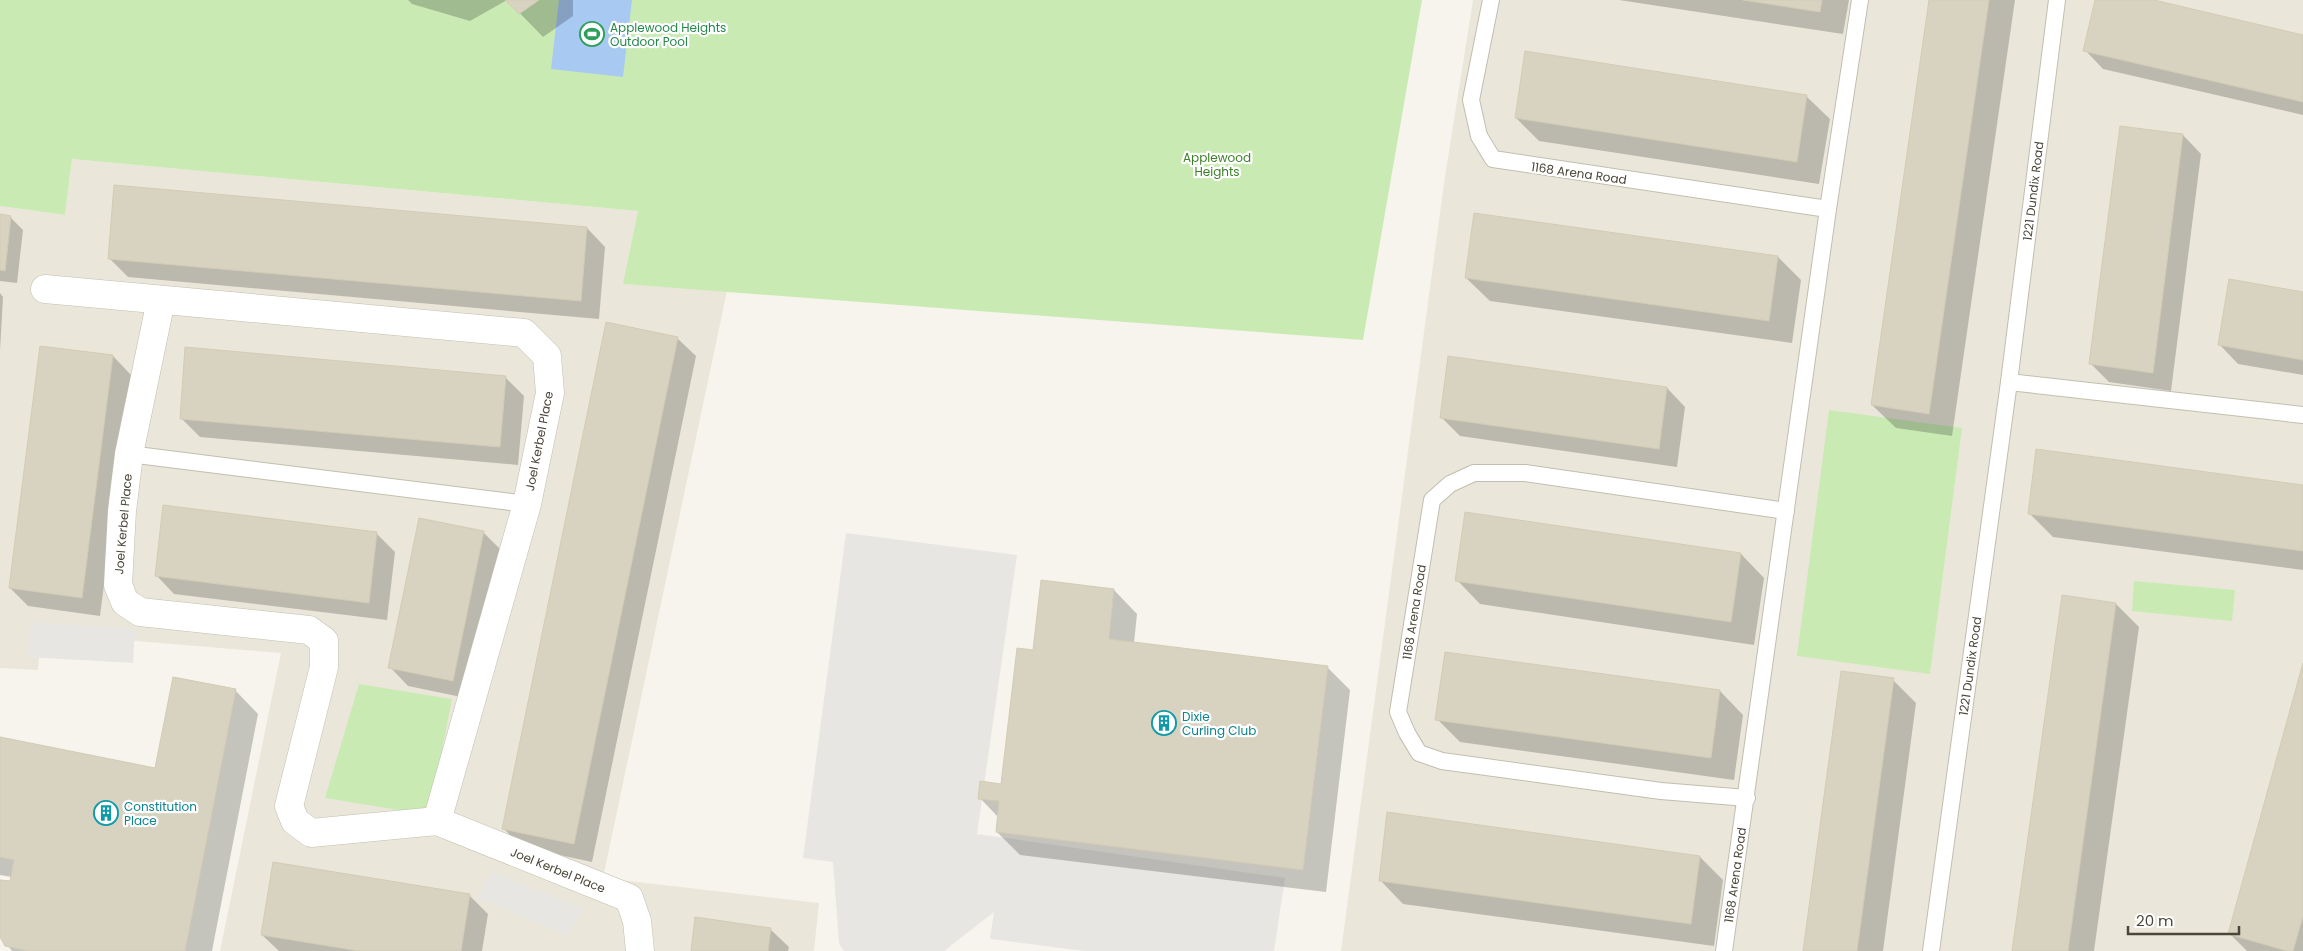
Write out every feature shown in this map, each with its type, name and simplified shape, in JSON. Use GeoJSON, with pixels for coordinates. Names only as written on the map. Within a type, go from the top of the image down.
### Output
{"type":"FeatureCollection","features":[{"type":"Feature","properties":{"kind":"street","name":"Joel Kerbel Place"},"geometry":{"type":"LineString","coordinates":[[45,289],[524,333],[547,356],[550,393],[527,504],[436,821]]}},
{"type":"Feature","properties":{"kind":"street","name":"Joel Kerbel Place"},"geometry":{"type":"LineString","coordinates":[[161,300],[130,454],[122,511],[118,585],[125,602],[140,612],[309,630],[324,642],[324,667],[289,806],[295,821],[311,833],[436,821],[629,898],[637,920],[640,951]]}},
{"type":"Feature","properties":{"kind":"lane","name":"1168 Arena Road"},"geometry":{"type":"LineString","coordinates":[[1491,0],[1471,100],[1479,136],[1493,159],[1828,209]]}},
{"type":"Feature","properties":{"kind":"lane","name":"1168 Arena Road"},"geometry":{"type":"LineString","coordinates":[[1724,951],[1828,209],[1860,0]]}},
{"type":"Feature","properties":{"kind":"lane","name":"1221 Dundix Road"},"geometry":{"type":"LineString","coordinates":[[1931,951],[2009,382],[2057,0]]}},
{"type":"Feature","properties":{"kind":"lane"},"geometry":{"type":"LineString","coordinates":[[2009,382],[2303,415]]}},
{"type":"Feature","properties":{"kind":"lane"},"geometry":{"type":"LineString","coordinates":[[130,454],[527,504]]}},
{"type":"Feature","properties":{"kind":"lane","name":"1168 Arena Road"},"geometry":{"type":"LineString","coordinates":[[1746,798],[1661,791],[1442,761],[1419,753],[1407,733],[1398,712],[1432,500],[1450,484],[1474,473],[1525,474],[1786,511]]}},
{"type":"Feature","properties":{"kind":"shaded area"},"geometry":{"type":"Polygon","coordinates":[[[1473,0],[2303,0],[2303,951],[1341,951],[1444,183],[1473,0]]]}},
{"type":"Feature","properties":{"kind":"shaded area"},"geometry":{"type":"Polygon","coordinates":[[[72,159],[639,211],[624,284],[727,291],[603,878],[819,903],[814,951],[220,951],[281,653],[41,633],[38,670],[0,668],[0,206],[65,215],[72,159]]]}},
{"type":"Feature","properties":{"kind":"shaded area"},"geometry":{"type":"Polygon","coordinates":[[[846,533],[1017,555],[977,834],[1285,878],[1274,951],[1084,951],[990,939],[994,912],[944,951],[844,951],[839,944],[833,862],[803,858],[846,533]]]}},
{"type":"Feature","properties":{"kind":"shaded area"},"geometry":{"type":"Polygon","coordinates":[[[31,622],[135,629],[133,663],[28,657],[31,622]]]}},
{"type":"Feature","properties":{"kind":"shaded area"},"geometry":{"type":"Polygon","coordinates":[[[492,872],[583,909],[567,936],[478,897],[492,872]]]}},
{"type":"Feature","properties":{"kind":"green space","name":"Applewood Heights"},"geometry":{"type":"Polygon","coordinates":[[[0,0],[1422,0],[1363,340],[623,284],[638,211],[72,159],[65,215],[0,206],[0,0]]]}},
{"type":"Feature","properties":{"kind":"green space"},"geometry":{"type":"Polygon","coordinates":[[[1829,410],[1962,428],[1930,674],[1797,656],[1829,410]]]}},
{"type":"Feature","properties":{"kind":"green space"},"geometry":{"type":"Polygon","coordinates":[[[2134,581],[2235,590],[2232,621],[2132,611],[2134,581]]]}},
{"type":"Feature","properties":{"kind":"green space"},"geometry":{"type":"Polygon","coordinates":[[[359,684],[452,699],[429,815],[325,798],[359,684]]]}},
{"type":"Feature","properties":{"kind":"water","name":"Applewood Heights Outdoor Pool"},"geometry":{"type":"Polygon","coordinates":[[[559,0],[632,0],[623,77],[551,69],[559,0]]]}},
{"type":"Feature","properties":{"kind":"building"},"geometry":{"type":"Polygon","coordinates":[[[505,0],[539,0],[519,14],[505,0]]]}},
{"type":"Feature","properties":{"kind":"building"},"geometry":{"type":"Polygon","coordinates":[[[1743,0],[1822,0],[1820,12],[1743,0]]]}},
{"type":"Feature","properties":{"kind":"building"},"geometry":{"type":"Polygon","coordinates":[[[1929,0],[1989,0],[1929,414],[1871,405],[1929,0]]]}},
{"type":"Feature","properties":{"kind":"building"},"geometry":{"type":"Polygon","coordinates":[[[2095,0],[2154,0],[2303,35],[2303,102],[2083,51],[2095,0]]]}},
{"type":"Feature","properties":{"kind":"building"},"geometry":{"type":"Polygon","coordinates":[[[1525,51],[1807,95],[1797,162],[1515,118],[1525,51]]]}},
{"type":"Feature","properties":{"kind":"building"},"geometry":{"type":"Polygon","coordinates":[[[2120,126],[2183,134],[2153,373],[2089,364],[2120,126]]]}},
{"type":"Feature","properties":{"kind":"building"},"geometry":{"type":"Polygon","coordinates":[[[114,185],[587,227],[581,301],[108,259],[114,185]]]}},
{"type":"Feature","properties":{"kind":"building"},"geometry":{"type":"Polygon","coordinates":[[[1474,213],[1778,256],[1769,321],[1465,278],[1474,213]]]}},
{"type":"Feature","properties":{"kind":"building"},"geometry":{"type":"Polygon","coordinates":[[[0,214],[11,216],[5,271],[0,270],[0,214]]]}},
{"type":"Feature","properties":{"kind":"building"},"geometry":{"type":"Polygon","coordinates":[[[2229,279],[2303,292],[2303,360],[2218,345],[2229,279]]]}},
{"type":"Feature","properties":{"kind":"building"},"geometry":{"type":"Polygon","coordinates":[[[606,322],[678,337],[574,844],[502,829],[606,322]]]}},
{"type":"Feature","properties":{"kind":"building"},"geometry":{"type":"Polygon","coordinates":[[[40,346],[113,355],[82,598],[9,588],[40,346]]]}},
{"type":"Feature","properties":{"kind":"building"},"geometry":{"type":"Polygon","coordinates":[[[185,347],[506,376],[500,447],[180,419],[185,347]]]}},
{"type":"Feature","properties":{"kind":"building"},"geometry":{"type":"Polygon","coordinates":[[[1448,356],[1667,387],[1659,449],[1440,418],[1448,356]]]}},
{"type":"Feature","properties":{"kind":"building"},"geometry":{"type":"Polygon","coordinates":[[[2036,449],[2303,485],[2303,551],[2028,514],[2036,449]]]}},
{"type":"Feature","properties":{"kind":"building"},"geometry":{"type":"Polygon","coordinates":[[[163,505],[377,532],[369,603],[155,576],[163,505]]]}},
{"type":"Feature","properties":{"kind":"building"},"geometry":{"type":"Polygon","coordinates":[[[1465,512],[1741,553],[1731,622],[1455,581],[1465,512]]]}},
{"type":"Feature","properties":{"kind":"building"},"geometry":{"type":"Polygon","coordinates":[[[419,518],[484,531],[453,681],[388,668],[419,518]]]}},
{"type":"Feature","properties":{"kind":"building","name":"Dixie Curling Club"},"geometry":{"type":"Polygon","coordinates":[[[1041,580],[1114,589],[1109,639],[1328,666],[1303,870],[996,832],[999,801],[978,799],[980,781],[1001,784],[1017,648],[1033,650],[1041,580]]]}},
{"type":"Feature","properties":{"kind":"building"},"geometry":{"type":"Polygon","coordinates":[[[2062,595],[2116,603],[2068,951],[2012,951],[2062,595]]]}},
{"type":"Feature","properties":{"kind":"building"},"geometry":{"type":"Polygon","coordinates":[[[1445,652],[1720,690],[1711,758],[1435,720],[1445,652]]]}},
{"type":"Feature","properties":{"kind":"building"},"geometry":{"type":"Polygon","coordinates":[[[2303,663],[2303,916],[2293,951],[2287,951],[2228,934],[2303,663]]]}},
{"type":"Feature","properties":{"kind":"building"},"geometry":{"type":"Polygon","coordinates":[[[1841,671],[1894,678],[1857,951],[1803,951],[1841,671]]]}},
{"type":"Feature","properties":{"kind":"building","name":"Constitution Place"},"geometry":{"type":"Polygon","coordinates":[[[173,677],[236,689],[185,951],[29,951],[5,946],[0,937],[0,880],[10,881],[14,860],[0,857],[0,737],[155,768],[173,677]]]}},
{"type":"Feature","properties":{"kind":"building"},"geometry":{"type":"Polygon","coordinates":[[[1387,812],[1700,856],[1691,924],[1379,881],[1387,812]]]}},
{"type":"Feature","properties":{"kind":"building"},"geometry":{"type":"Polygon","coordinates":[[[273,862],[470,894],[461,951],[359,951],[261,935],[273,862]]]}},
{"type":"Feature","properties":{"kind":"building"},"geometry":{"type":"Polygon","coordinates":[[[695,917],[771,928],[768,951],[691,951],[695,917]]]}},
{"type":"Feature","properties":{"kind":"place","name":"Applewood Heights Outdoor Pool"},"geometry":{"type":"Point","coordinates":[592,34]}},
{"type":"Feature","properties":{"kind":"place","name":"Dixie Curling Club"},"geometry":{"type":"Point","coordinates":[1164,723]}},
{"type":"Feature","properties":{"kind":"place","name":"Constitution Place"},"geometry":{"type":"Point","coordinates":[106,813]}}]}
